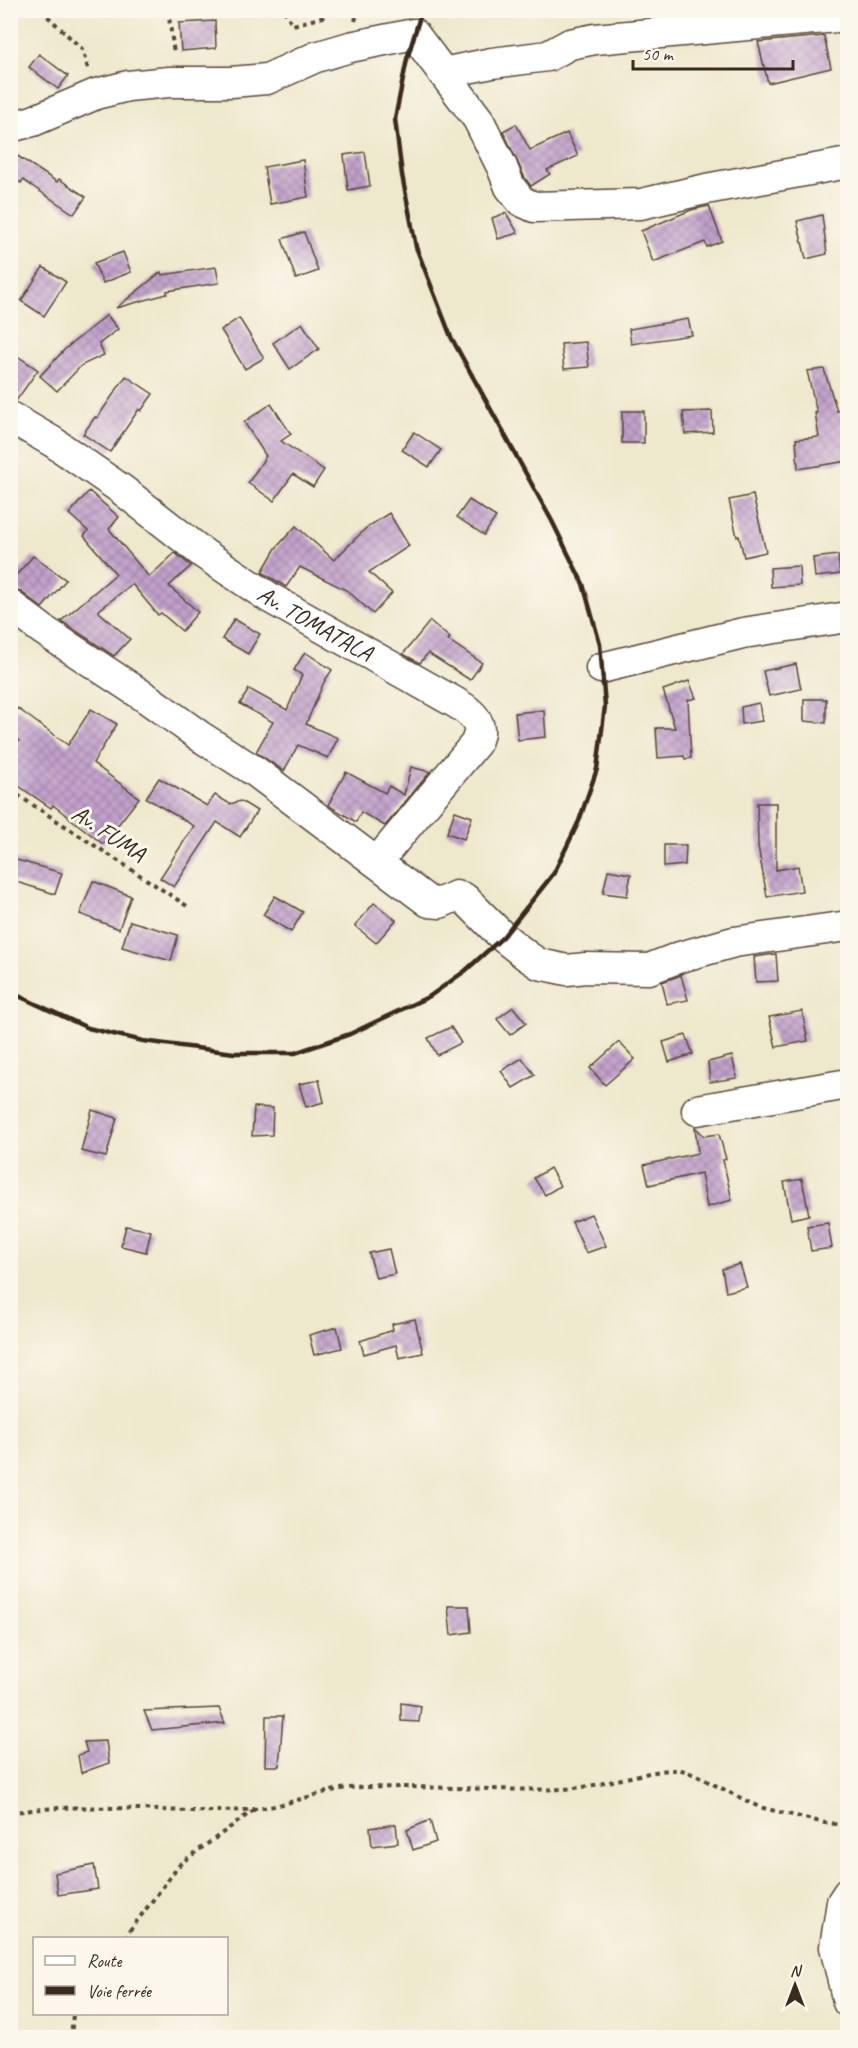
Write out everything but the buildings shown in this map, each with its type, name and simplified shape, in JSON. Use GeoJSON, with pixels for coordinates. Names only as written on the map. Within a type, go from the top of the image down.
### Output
{"type":"FeatureCollection","features":[{"type":"Feature","properties":{"kind":"street"},"geometry":{"type":"LineString","coordinates":[[443,73],[492,63],[548,56],[570,44],[595,39],[848,16]]}},
{"type":"Feature","properties":{"kind":"street"},"geometry":{"type":"LineString","coordinates":[[10,127],[33,121],[96,94],[128,86],[169,82],[231,82],[267,79],[316,57],[350,47],[414,34],[478,119],[510,187],[521,201],[534,207],[641,204],[706,189],[848,163]]}},
{"type":"Feature","properties":{"kind":"street","name":"Av. TOMATALA"},"geometry":{"type":"LineString","coordinates":[[10,417],[53,442],[121,489],[204,554],[270,598],[440,693],[463,708],[477,721],[480,730],[476,743],[377,862]]}},
{"type":"Feature","properties":{"kind":"street"},"geometry":{"type":"LineString","coordinates":[[10,604],[43,630],[256,772],[429,902],[440,903],[456,896],[464,898],[504,937],[539,964],[567,970],[649,969],[680,957],[734,942],[848,926]]}},
{"type":"Feature","properties":{"kind":"street"},"geometry":{"type":"LineString","coordinates":[[602,668],[743,633],[848,617]]}},
{"type":"Feature","properties":{"kind":"street"},"geometry":{"type":"LineString","coordinates":[[697,1110],[848,1084]]}},
{"type":"Feature","properties":{"kind":"street"},"geometry":{"type":"LineString","coordinates":[[848,1893],[842,1902],[835,1947],[848,2002]]}},
{"type":"Feature","properties":{"kind":"path"},"geometry":{"type":"LineString","coordinates":[[41,10],[82,49],[96,94]]}},
{"type":"Feature","properties":{"kind":"path"},"geometry":{"type":"LineString","coordinates":[[168,10],[174,53]]}},
{"type":"Feature","properties":{"kind":"path"},"geometry":{"type":"LineString","coordinates":[[284,10],[293,25],[323,17],[328,10]]}},
{"type":"Feature","properties":{"kind":"path","name":"Av. FUMA"},"geometry":{"type":"LineString","coordinates":[[10,790],[187,906]]}},
{"type":"Feature","properties":{"kind":"path"},"geometry":{"type":"LineString","coordinates":[[10,1813],[93,1808],[255,1809],[285,1805],[311,1796],[349,1788],[563,1789],[652,1772],[682,1770],[759,1807],[825,1823],[848,1825]]}},
{"type":"Feature","properties":{"kind":"path"},"geometry":{"type":"LineString","coordinates":[[125,1937],[181,1863],[255,1809]]}},
{"type":"Feature","properties":{"kind":"path"},"geometry":{"type":"LineString","coordinates":[[71,2037],[73,2015]]}},
{"type":"Feature","properties":{"kind":"railway"},"geometry":{"type":"LineString","coordinates":[[10,992],[88,1028],[143,1041],[234,1053],[295,1053],[350,1034],[430,996],[465,971],[503,937],[554,873],[579,821],[597,769],[605,706],[600,644],[583,584],[552,521],[451,337],[416,247],[402,175],[395,119],[407,59],[422,10]]}}]}
